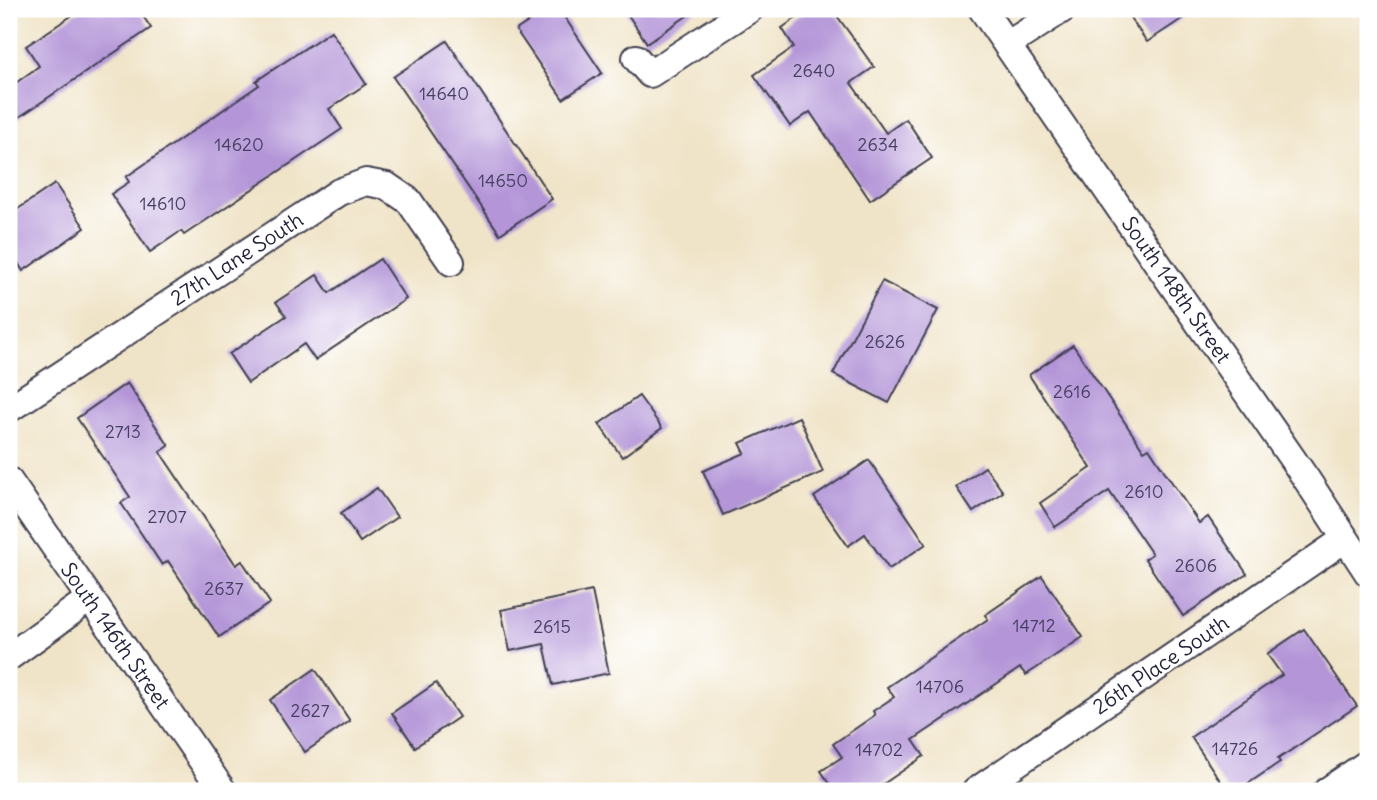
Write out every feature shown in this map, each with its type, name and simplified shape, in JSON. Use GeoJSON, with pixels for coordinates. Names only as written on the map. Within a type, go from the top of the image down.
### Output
{"type":"FeatureCollection","features":[{"type":"Feature","properties":{"kind":"street"},"geometry":{"type":"LineString","coordinates":[[636,58],[650,74],[750,9]]}},
{"type":"Feature","properties":{"kind":"street","name":"South 148th Street"},"geometry":{"type":"LineString","coordinates":[[982,9],[1368,573]]}},
{"type":"Feature","properties":{"kind":"street"},"geometry":{"type":"LineString","coordinates":[[1007,45],[1063,9]]}},
{"type":"Feature","properties":{"kind":"street","name":"27th Lane South"},"geometry":{"type":"LineString","coordinates":[[9,409],[340,192],[366,182],[387,186],[410,201],[451,262]]}},
{"type":"Feature","properties":{"kind":"street","name":"South 146th Street"},"geometry":{"type":"LineString","coordinates":[[9,481],[223,791]]}},
{"type":"Feature","properties":{"kind":"street","name":"26th Place South"},"geometry":{"type":"LineString","coordinates":[[976,791],[1346,539]]}},
{"type":"Feature","properties":{"kind":"street"},"geometry":{"type":"LineString","coordinates":[[9,657],[89,599]]}},
{"type":"Feature","properties":{"kind":"street"},"geometry":{"type":"LineString","coordinates":[[1327,791],[1368,763]]}},
{"type":"Feature","properties":{"kind":"building"},"geometry":{"type":"Polygon","coordinates":[[[82,9],[138,9],[151,28],[9,124],[9,88],[39,66],[26,46],[82,9]]]}},
{"type":"Feature","properties":{"kind":"building"},"geometry":{"type":"Polygon","coordinates":[[[548,9],[559,9],[602,73],[563,99],[516,30],[548,9]]]}},
{"type":"Feature","properties":{"kind":"building"},"geometry":{"type":"Polygon","coordinates":[[[624,9],[697,9],[647,43],[624,9]]]}},
{"type":"Feature","properties":{"kind":"building"},"geometry":{"type":"Polygon","coordinates":[[[809,9],[832,9],[874,67],[851,83],[886,133],[906,119],[932,158],[870,200],[810,112],[790,126],[754,75],[794,47],[782,28],[809,9]]]}},
{"type":"Feature","properties":{"kind":"building"},"geometry":{"type":"Polygon","coordinates":[[[1124,9],[1197,9],[1147,42],[1124,9]]]}},
{"type":"Feature","properties":{"kind":"building"},"geometry":{"type":"Polygon","coordinates":[[[331,31],[366,84],[329,109],[342,129],[184,235],[181,231],[150,252],[111,194],[129,182],[126,177],[259,85],[256,81],[331,31]]]}},
{"type":"Feature","properties":{"kind":"building"},"geometry":{"type":"Polygon","coordinates":[[[447,41],[552,199],[500,234],[393,77],[447,41]]]}},
{"type":"Feature","properties":{"kind":"building"},"geometry":{"type":"Polygon","coordinates":[[[55,184],[85,228],[23,271],[9,249],[9,215],[55,184]]]}},
{"type":"Feature","properties":{"kind":"building"},"geometry":{"type":"Polygon","coordinates":[[[380,259],[406,299],[315,360],[304,344],[248,383],[229,354],[286,316],[276,302],[317,275],[329,293],[380,259]]]}},
{"type":"Feature","properties":{"kind":"building"},"geometry":{"type":"Polygon","coordinates":[[[882,281],[938,310],[889,403],[833,374],[882,281]]]}},
{"type":"Feature","properties":{"kind":"building"},"geometry":{"type":"Polygon","coordinates":[[[1073,345],[1144,451],[1149,448],[1199,523],[1208,517],[1247,574],[1183,616],[1145,559],[1152,554],[1109,491],[1055,527],[1040,503],[1091,468],[1029,375],[1073,345]]]}},
{"type":"Feature","properties":{"kind":"building"},"geometry":{"type":"Polygon","coordinates":[[[127,383],[169,446],[160,452],[236,565],[242,561],[270,603],[219,637],[168,561],[162,565],[121,503],[130,497],[77,418],[127,383]]]}},
{"type":"Feature","properties":{"kind":"building"},"geometry":{"type":"Polygon","coordinates":[[[639,396],[662,428],[622,457],[599,424],[639,396]]]}},
{"type":"Feature","properties":{"kind":"building"},"geometry":{"type":"Polygon","coordinates":[[[799,417],[823,472],[723,515],[703,471],[745,453],[740,443],[799,417]]]}},
{"type":"Feature","properties":{"kind":"building"},"geometry":{"type":"Polygon","coordinates":[[[869,460],[926,544],[889,569],[865,534],[848,546],[814,497],[869,460]]]}},
{"type":"Feature","properties":{"kind":"building"},"geometry":{"type":"Polygon","coordinates":[[[985,467],[1003,492],[973,512],[956,487],[985,467]]]}},
{"type":"Feature","properties":{"kind":"building"},"geometry":{"type":"Polygon","coordinates":[[[377,488],[397,517],[360,542],[341,513],[377,488]]]}},
{"type":"Feature","properties":{"kind":"building"},"geometry":{"type":"Polygon","coordinates":[[[1042,576],[1083,637],[1026,675],[1020,668],[913,740],[924,756],[873,791],[835,791],[821,771],[842,757],[833,744],[875,715],[873,711],[894,697],[887,687],[988,619],[985,615],[1042,576]]]}},
{"type":"Feature","properties":{"kind":"building"},"geometry":{"type":"Polygon","coordinates":[[[592,591],[609,673],[553,685],[544,644],[510,651],[501,610],[592,591]]]}},
{"type":"Feature","properties":{"kind":"building"},"geometry":{"type":"Polygon","coordinates":[[[1304,629],[1357,706],[1278,759],[1280,762],[1237,791],[1227,791],[1191,737],[1282,675],[1267,654],[1304,629]]]}},
{"type":"Feature","properties":{"kind":"building"},"geometry":{"type":"Polygon","coordinates":[[[315,669],[350,721],[305,752],[270,700],[315,669]]]}},
{"type":"Feature","properties":{"kind":"building"},"geometry":{"type":"Polygon","coordinates":[[[436,683],[459,717],[415,747],[392,713],[436,683]]]}}]}
